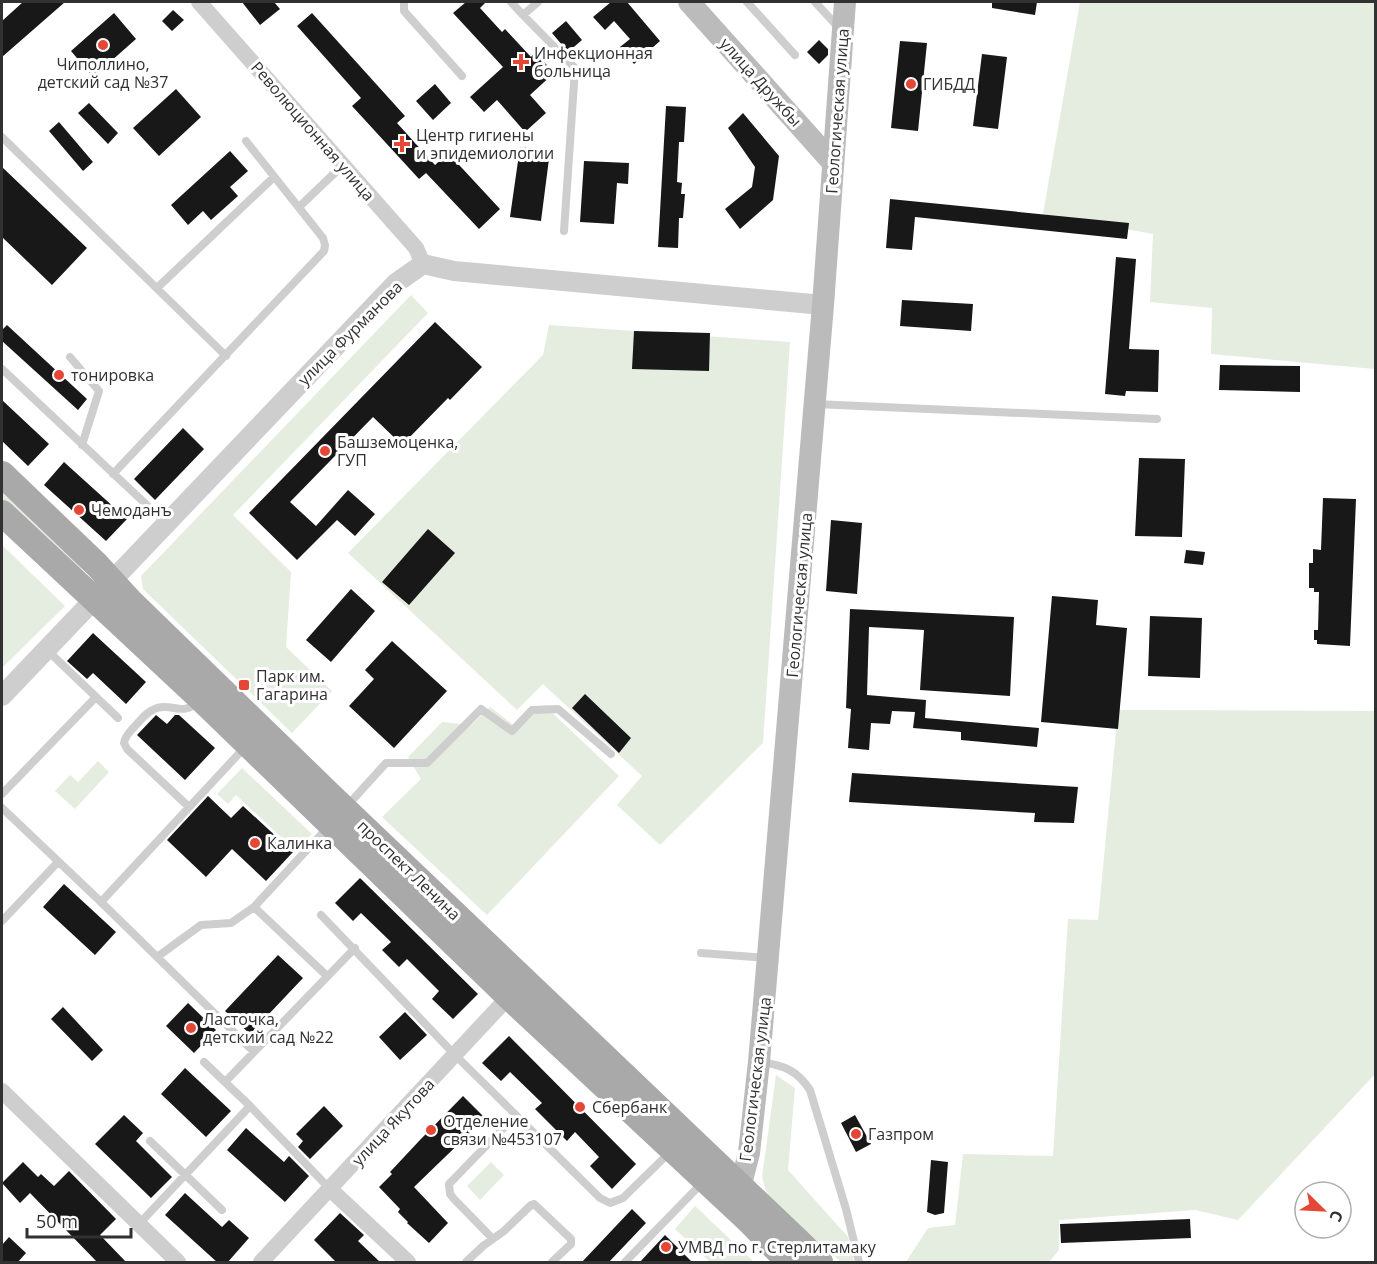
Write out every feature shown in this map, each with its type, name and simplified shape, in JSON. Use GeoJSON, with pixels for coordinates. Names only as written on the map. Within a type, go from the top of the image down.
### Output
{"type":"FeatureCollection","features":[{"type":"Feature","properties":{"kind":"main road","name":"улица Дружбы"},"geometry":{"type":"LineString","coordinates":[[689,2],[833,163]]}},
{"type":"Feature","properties":{"kind":"main road","name":"Геологическая улица"},"geometry":{"type":"LineString","coordinates":[[740,1188],[749,1153],[759,1062],[815,404],[845,2]]}},
{"type":"Feature","properties":{"kind":"main road","name":"проспект Ленина"},"geometry":{"type":"LineString","coordinates":[[2,474],[112,580],[337,817],[517,989],[740,1188],[820,1263]]}},
{"type":"Feature","properties":{"kind":"main road","name":"проспект Ленина"},"geometry":{"type":"LineString","coordinates":[[2,513],[248,744],[337,817]]}},
{"type":"Feature","properties":{"kind":"main road","name":"проспект Ленина"},"geometry":{"type":"LineString","coordinates":[[517,989],[671,1150],[748,1220],[789,1263]]}},
{"type":"Feature","properties":{"kind":"street","name":"Революционная улица"},"geometry":{"type":"LineString","coordinates":[[200,2],[416,248],[423,264]]}},
{"type":"Feature","properties":{"kind":"street"},"geometry":{"type":"LineString","coordinates":[[423,264],[454,271],[823,305]]}},
{"type":"Feature","properties":{"kind":"street","name":"улица Фурманова"},"geometry":{"type":"LineString","coordinates":[[2,696],[396,283],[423,264]]}},
{"type":"Feature","properties":{"kind":"street","name":"улица Якутова"},"geometry":{"type":"LineString","coordinates":[[261,1263],[517,989]]}},
{"type":"Feature","properties":{"kind":"street"},"geometry":{"type":"LineString","coordinates":[[2,1091],[178,1263]]}},
{"type":"Feature","properties":{"kind":"street"},"geometry":{"type":"LineString","coordinates":[[330,1189],[408,1263]]}},
{"type":"Feature","properties":{"kind":"lane"},"geometry":{"type":"LineString","coordinates":[[404,2],[404,11],[462,76]]}},
{"type":"Feature","properties":{"kind":"lane"},"geometry":{"type":"LineString","coordinates":[[511,2],[575,68],[564,231]]}},
{"type":"Feature","properties":{"kind":"lane"},"geometry":{"type":"LineString","coordinates":[[523,15],[538,2]]}},
{"type":"Feature","properties":{"kind":"lane"},"geometry":{"type":"LineString","coordinates":[[747,2],[795,55]]}},
{"type":"Feature","properties":{"kind":"lane"},"geometry":{"type":"LineString","coordinates":[[815,2],[843,33]]}},
{"type":"Feature","properties":{"kind":"lane"},"geometry":{"type":"LineString","coordinates":[[2,137],[226,356]]}},
{"type":"Feature","properties":{"kind":"lane"},"geometry":{"type":"LineString","coordinates":[[113,474],[324,251],[323,238],[246,141]]}},
{"type":"Feature","properties":{"kind":"lane"},"geometry":{"type":"LineString","coordinates":[[299,207],[343,165]]}},
{"type":"Feature","properties":{"kind":"lane"},"geometry":{"type":"LineString","coordinates":[[157,288],[274,177]]}},
{"type":"Feature","properties":{"kind":"lane"},"geometry":{"type":"LineString","coordinates":[[70,357],[99,391],[82,445]]}},
{"type":"Feature","properties":{"kind":"lane"},"geometry":{"type":"LineString","coordinates":[[2,369],[166,523]]}},
{"type":"Feature","properties":{"kind":"lane"},"geometry":{"type":"LineString","coordinates":[[815,404],[1158,419]]}},
{"type":"Feature","properties":{"kind":"lane"},"geometry":{"type":"LineString","coordinates":[[46,650],[118,718]]}},
{"type":"Feature","properties":{"kind":"lane"},"geometry":{"type":"LineString","coordinates":[[2,794],[96,697]]}},
{"type":"Feature","properties":{"kind":"lane"},"geometry":{"type":"LineString","coordinates":[[189,807],[127,749],[124,739],[147,713],[154,709],[163,707],[184,710],[193,706],[200,698]]}},
{"type":"Feature","properties":{"kind":"lane"},"geometry":{"type":"LineString","coordinates":[[157,957],[201,925],[231,923],[254,907],[386,763],[427,763],[481,710],[512,730],[532,710],[558,709],[611,754]]}},
{"type":"Feature","properties":{"kind":"lane"},"geometry":{"type":"LineString","coordinates":[[101,902],[248,744]]}},
{"type":"Feature","properties":{"kind":"lane"},"geometry":{"type":"LineString","coordinates":[[2,808],[254,1052]]}},
{"type":"Feature","properties":{"kind":"lane"},"geometry":{"type":"LineString","coordinates":[[2,921],[58,862]]}},
{"type":"Feature","properties":{"kind":"lane"},"geometry":{"type":"LineString","coordinates":[[254,907],[327,976]]}},
{"type":"Feature","properties":{"kind":"lane"},"geometry":{"type":"LineString","coordinates":[[321,915],[455,1055],[600,1198],[606,1202],[616,1202],[623,1198],[671,1150]]}},
{"type":"Feature","properties":{"kind":"lane"},"geometry":{"type":"LineString","coordinates":[[225,1082],[355,948]]}},
{"type":"Feature","properties":{"kind":"lane"},"geometry":{"type":"LineString","coordinates":[[701,953],[768,958]]}},
{"type":"Feature","properties":{"kind":"lane"},"geometry":{"type":"LineString","coordinates":[[204,1062],[330,1189]]}},
{"type":"Feature","properties":{"kind":"lane"},"geometry":{"type":"LineString","coordinates":[[759,1062],[780,1065],[793,1071],[803,1079],[810,1090],[846,1209],[859,1263]]}},
{"type":"Feature","properties":{"kind":"lane"},"geometry":{"type":"LineString","coordinates":[[138,1224],[250,1106]]}},
{"type":"Feature","properties":{"kind":"lane"},"geometry":{"type":"LineString","coordinates":[[493,1239],[450,1194],[449,1184],[516,1115]]}},
{"type":"Feature","properties":{"kind":"lane"},"geometry":{"type":"LineString","coordinates":[[150,1141],[222,1210]]}},
{"type":"Feature","properties":{"kind":"lane"},"geometry":{"type":"LineString","coordinates":[[625,1263],[704,1181]]}},
{"type":"Feature","properties":{"kind":"lane"},"geometry":{"type":"LineString","coordinates":[[466,1263],[531,1205],[536,1204],[571,1239],[570,1244],[552,1263]]}},
{"type":"Feature","properties":{"kind":"shaded area"},"geometry":{"type":"Polygon","coordinates":[[[1080,2],[1375,2],[1375,369],[1211,354],[1212,308],[1150,302],[1153,234],[1043,214],[1080,2]]]}},
{"type":"Feature","properties":{"kind":"shaded area"},"geometry":{"type":"Polygon","coordinates":[[[411,295],[428,313],[233,515],[291,572],[286,647],[332,691],[292,733],[143,589],[141,576],[411,295]]]}},
{"type":"Feature","properties":{"kind":"shaded area"},"geometry":{"type":"Polygon","coordinates":[[[549,325],[790,342],[763,743],[660,845],[617,805],[642,776],[543,684],[517,710],[348,553],[543,355],[549,325]]]}},
{"type":"Feature","properties":{"kind":"shaded area"},"geometry":{"type":"Polygon","coordinates":[[[2,483],[85,564],[77,572],[2,500],[2,483]]]}},
{"type":"Feature","properties":{"kind":"shaded area"},"geometry":{"type":"Polygon","coordinates":[[[2,545],[65,606],[2,668],[2,545]]]}},
{"type":"Feature","properties":{"kind":"shaded area"},"geometry":{"type":"Polygon","coordinates":[[[544,705],[619,776],[487,915],[382,817],[421,779],[408,757],[442,722],[471,725],[490,707],[515,726],[544,705]]]}},
{"type":"Feature","properties":{"kind":"shaded area"},"geometry":{"type":"Polygon","coordinates":[[[1118,710],[1375,711],[1375,1074],[1238,1220],[1195,1210],[1059,1220],[1059,1250],[1049,1262],[906,1262],[928,1228],[955,1225],[963,1154],[1053,1156],[1068,919],[1098,920],[1118,710]]]}},
{"type":"Feature","properties":{"kind":"shaded area"},"geometry":{"type":"Polygon","coordinates":[[[98,761],[109,772],[75,809],[55,791],[70,775],[78,782],[98,761]]]}},
{"type":"Feature","properties":{"kind":"shaded area"},"geometry":{"type":"Polygon","coordinates":[[[242,768],[312,834],[296,851],[236,795],[228,804],[217,794],[242,768]]]}},
{"type":"Feature","properties":{"kind":"shaded area"},"geometry":{"type":"Polygon","coordinates":[[[776,1075],[795,1088],[788,1170],[848,1237],[854,1262],[841,1262],[772,1201],[766,1191],[762,1177],[776,1075]]]}},
{"type":"Feature","properties":{"kind":"shaded area"},"geometry":{"type":"Polygon","coordinates":[[[491,1162],[504,1175],[480,1200],[467,1186],[491,1162]]]}},
{"type":"Feature","properties":{"kind":"shaded area"},"geometry":{"type":"Polygon","coordinates":[[[695,1206],[754,1262],[710,1262],[675,1229],[695,1206]]]}},
{"type":"Feature","properties":{"kind":"building"},"geometry":{"type":"Polygon","coordinates":[[[23,2],[65,2],[2,57],[2,21],[23,2]]]}},
{"type":"Feature","properties":{"kind":"building"},"geometry":{"type":"Polygon","coordinates":[[[242,2],[274,2],[280,9],[260,25],[242,2]]]}},
{"type":"Feature","properties":{"kind":"building","name":"Инфекционная больница"},"geometry":{"type":"Polygon","coordinates":[[[466,2],[486,2],[480,8],[502,32],[505,29],[531,57],[535,52],[554,73],[530,95],[546,113],[525,132],[497,100],[484,112],[470,97],[503,67],[453,13],[466,2]]]}},
{"type":"Feature","properties":{"kind":"building"},"geometry":{"type":"Polygon","coordinates":[[[611,2],[627,2],[660,41],[634,64],[620,47],[630,39],[614,21],[605,30],[593,17],[611,2]]]}},
{"type":"Feature","properties":{"kind":"building"},"geometry":{"type":"Polygon","coordinates":[[[992,2],[1037,2],[1035,15],[992,8],[992,2]]]}},
{"type":"Feature","properties":{"kind":"building"},"geometry":{"type":"Polygon","coordinates":[[[173,10],[184,20],[172,31],[162,21],[173,10]]]}},
{"type":"Feature","properties":{"kind":"building","name":"Чиполлино, детский сад №37"},"geometry":{"type":"Polygon","coordinates":[[[114,13],[136,39],[93,77],[71,51],[114,13]]]}},
{"type":"Feature","properties":{"kind":"building"},"geometry":{"type":"Polygon","coordinates":[[[312,13],[405,116],[397,123],[435,165],[448,153],[500,209],[479,229],[426,173],[419,179],[352,106],[361,98],[297,26],[312,13]]]}},
{"type":"Feature","properties":{"kind":"building"},"geometry":{"type":"Polygon","coordinates":[[[566,21],[582,40],[568,52],[552,33],[566,21]]]}},
{"type":"Feature","properties":{"kind":"building"},"geometry":{"type":"Polygon","coordinates":[[[819,40],[828,49],[828,55],[819,64],[807,52],[819,40]]]}},
{"type":"Feature","properties":{"kind":"building","name":"ГИБДД"},"geometry":{"type":"Polygon","coordinates":[[[900,41],[927,43],[918,131],[891,128],[900,41]]]}},
{"type":"Feature","properties":{"kind":"building"},"geometry":{"type":"Polygon","coordinates":[[[982,54],[1007,57],[998,129],[973,126],[982,54]]]}},
{"type":"Feature","properties":{"kind":"building"},"geometry":{"type":"Polygon","coordinates":[[[435,84],[451,103],[433,120],[416,101],[435,84]]]}},
{"type":"Feature","properties":{"kind":"building"},"geometry":{"type":"Polygon","coordinates":[[[176,89],[201,117],[159,156],[133,128],[176,89]]]}},
{"type":"Feature","properties":{"kind":"building"},"geometry":{"type":"Polygon","coordinates":[[[89,103],[118,133],[108,144],[78,113],[89,103]]]}},
{"type":"Feature","properties":{"kind":"building"},"geometry":{"type":"Polygon","coordinates":[[[666,106],[686,107],[684,142],[679,142],[677,182],[682,183],[681,194],[685,194],[683,218],[679,218],[678,248],[658,247],[666,106]]]}},
{"type":"Feature","properties":{"kind":"building"},"geometry":{"type":"Polygon","coordinates":[[[743,113],[779,156],[773,200],[740,229],[725,209],[752,187],[755,167],[728,128],[743,113]]]}},
{"type":"Feature","properties":{"kind":"building"},"geometry":{"type":"Polygon","coordinates":[[[59,122],[93,162],[83,171],[49,131],[59,122]]]}},
{"type":"Feature","properties":{"kind":"building"},"geometry":{"type":"Polygon","coordinates":[[[520,147],[550,151],[541,221],[510,217],[520,147]]]}},
{"type":"Feature","properties":{"kind":"building"},"geometry":{"type":"Polygon","coordinates":[[[230,151],[248,171],[230,187],[238,196],[211,220],[203,211],[188,225],[171,205],[230,151]]]}},
{"type":"Feature","properties":{"kind":"building"},"geometry":{"type":"Polygon","coordinates":[[[584,161],[629,163],[628,184],[617,183],[614,224],[580,222],[584,161]]]}},
{"type":"Feature","properties":{"kind":"building"},"geometry":{"type":"Polygon","coordinates":[[[2,167],[87,248],[52,285],[2,237],[2,167]]]}},
{"type":"Feature","properties":{"kind":"building"},"geometry":{"type":"Polygon","coordinates":[[[890,199],[1129,223],[1127,239],[915,217],[912,250],[886,248],[890,199]]]}},
{"type":"Feature","properties":{"kind":"building"},"geometry":{"type":"Polygon","coordinates":[[[1116,257],[1136,259],[1129,349],[1159,350],[1158,392],[1126,391],[1125,396],[1105,394],[1116,257]]]}},
{"type":"Feature","properties":{"kind":"building"},"geometry":{"type":"Polygon","coordinates":[[[902,300],[973,304],[971,331],[900,326],[902,300]]]}},
{"type":"Feature","properties":{"kind":"building","name":"Башземоценка, ГУП"},"geometry":{"type":"Polygon","coordinates":[[[435,322],[482,367],[402,445],[373,417],[290,502],[316,526],[348,490],[375,514],[355,536],[337,520],[297,560],[249,513],[435,322]]]}},
{"type":"Feature","properties":{"kind":"building"},"geometry":{"type":"Polygon","coordinates":[[[7,325],[87,399],[78,410],[2,341],[2,330],[7,325]]]}},
{"type":"Feature","properties":{"kind":"building"},"geometry":{"type":"Polygon","coordinates":[[[634,331],[710,333],[709,371],[632,369],[634,331]]]}},
{"type":"Feature","properties":{"kind":"building"},"geometry":{"type":"Polygon","coordinates":[[[1220,365],[1300,366],[1300,392],[1219,390],[1220,365]]]}},
{"type":"Feature","properties":{"kind":"building"},"geometry":{"type":"Polygon","coordinates":[[[2,400],[49,444],[28,466],[2,441],[2,400]]]}},
{"type":"Feature","properties":{"kind":"building"},"geometry":{"type":"Polygon","coordinates":[[[183,428],[204,449],[155,500],[134,479],[183,428]]]}},
{"type":"Feature","properties":{"kind":"building"},"geometry":{"type":"Polygon","coordinates":[[[1139,458],[1185,459],[1182,537],[1135,536],[1139,458]]]}},
{"type":"Feature","properties":{"kind":"building"},"geometry":{"type":"Polygon","coordinates":[[[64,462],[127,519],[106,541],[44,485],[64,462]]]}},
{"type":"Feature","properties":{"kind":"building"},"geometry":{"type":"Polygon","coordinates":[[[1323,498],[1356,499],[1350,646],[1317,644],[1317,640],[1314,640],[1314,630],[1318,630],[1319,592],[1314,592],[1314,588],[1309,588],[1309,563],[1313,563],[1313,549],[1321,550],[1323,498]]]}},
{"type":"Feature","properties":{"kind":"building"},"geometry":{"type":"Polygon","coordinates":[[[831,520],[862,523],[857,594],[826,591],[831,520]]]}},
{"type":"Feature","properties":{"kind":"building"},"geometry":{"type":"Polygon","coordinates":[[[428,529],[455,553],[409,605],[382,582],[428,529]]]}},
{"type":"Feature","properties":{"kind":"building"},"geometry":{"type":"Polygon","coordinates":[[[1186,550],[1205,552],[1203,565],[1184,563],[1186,550]]]}},
{"type":"Feature","properties":{"kind":"building"},"geometry":{"type":"Polygon","coordinates":[[[351,589],[375,611],[331,662],[306,640],[351,589]]]}},
{"type":"Feature","properties":{"kind":"building"},"geometry":{"type":"Polygon","coordinates":[[[1052,596],[1098,600],[1096,625],[1127,628],[1118,729],[1041,722],[1052,596]]]}},
{"type":"Feature","properties":{"kind":"building"},"geometry":{"type":"Polygon","coordinates":[[[850,609],[1014,617],[1010,696],[920,690],[924,630],[869,627],[867,695],[926,700],[925,718],[1039,728],[1037,747],[961,740],[961,732],[913,728],[915,712],[892,711],[890,724],[871,723],[869,750],[848,748],[851,709],[846,708],[850,609]]]}},
{"type":"Feature","properties":{"kind":"building"},"geometry":{"type":"Polygon","coordinates":[[[1150,616],[1202,618],[1200,678],[1148,676],[1150,616]]]}},
{"type":"Feature","properties":{"kind":"building"},"geometry":{"type":"Polygon","coordinates":[[[93,633],[146,682],[126,704],[93,673],[87,679],[67,661],[93,633]]]}},
{"type":"Feature","properties":{"kind":"building"},"geometry":{"type":"Polygon","coordinates":[[[392,641],[447,691],[394,748],[349,706],[374,679],[365,670],[392,641]]]}},
{"type":"Feature","properties":{"kind":"building"},"geometry":{"type":"Polygon","coordinates":[[[585,694],[631,738],[619,753],[572,708],[585,694]]]}},
{"type":"Feature","properties":{"kind":"building"},"geometry":{"type":"Polygon","coordinates":[[[156,715],[167,724],[175,715],[179,715],[215,748],[185,780],[137,735],[156,715]]]}},
{"type":"Feature","properties":{"kind":"building"},"geometry":{"type":"Polygon","coordinates":[[[852,773],[1078,787],[1074,823],[1034,822],[1035,813],[849,802],[852,773]]]}},
{"type":"Feature","properties":{"kind":"building"},"geometry":{"type":"Polygon","coordinates":[[[208,796],[231,818],[243,806],[293,852],[266,881],[232,849],[206,877],[167,840],[208,796]]]}},
{"type":"Feature","properties":{"kind":"building"},"geometry":{"type":"Polygon","coordinates":[[[360,878],[478,994],[453,1019],[432,999],[439,991],[407,959],[399,967],[382,950],[391,942],[361,913],[353,921],[335,903],[360,878]]]}},
{"type":"Feature","properties":{"kind":"building"},"geometry":{"type":"Polygon","coordinates":[[[64,884],[116,932],[95,955],[43,907],[64,884]]]}},
{"type":"Feature","properties":{"kind":"building"},"geometry":{"type":"Polygon","coordinates":[[[278,955],[303,978],[250,1034],[225,1011],[278,955]]]}},
{"type":"Feature","properties":{"kind":"building","name":"Ласточка, детский сад №22"},"geometry":{"type":"Polygon","coordinates":[[[188,1003],[216,1030],[194,1053],[166,1026],[188,1003]]]}},
{"type":"Feature","properties":{"kind":"building"},"geometry":{"type":"Polygon","coordinates":[[[63,1007],[103,1050],[92,1061],[51,1019],[63,1007]]]}},
{"type":"Feature","properties":{"kind":"building"},"geometry":{"type":"Polygon","coordinates":[[[405,1012],[427,1035],[400,1060],[379,1037],[405,1012]]]}},
{"type":"Feature","properties":{"kind":"building"},"geometry":{"type":"Polygon","coordinates":[[[509,1036],[636,1164],[612,1189],[590,1166],[599,1157],[575,1132],[567,1141],[535,1109],[542,1103],[510,1072],[501,1081],[482,1063],[509,1036]]]}},
{"type":"Feature","properties":{"kind":"building"},"geometry":{"type":"Polygon","coordinates":[[[185,1068],[231,1111],[206,1137],[161,1094],[185,1068]]]}},
{"type":"Feature","properties":{"kind":"building"},"geometry":{"type":"Polygon","coordinates":[[[463,1096],[484,1117],[414,1187],[448,1223],[429,1243],[407,1223],[398,1212],[400,1209],[379,1187],[392,1174],[390,1172],[463,1096]]]}},
{"type":"Feature","properties":{"kind":"building"},"geometry":{"type":"Polygon","coordinates":[[[324,1106],[343,1126],[310,1159],[298,1147],[303,1141],[296,1134],[324,1106]]]}},
{"type":"Feature","properties":{"kind":"building"},"geometry":{"type":"Polygon","coordinates":[[[124,1115],[143,1133],[136,1141],[172,1177],[151,1198],[95,1144],[124,1115]]]}},
{"type":"Feature","properties":{"kind":"building"},"geometry":{"type":"Polygon","coordinates":[[[855,1115],[871,1144],[856,1152],[841,1123],[855,1115]]]}},
{"type":"Feature","properties":{"kind":"building"},"geometry":{"type":"Polygon","coordinates":[[[246,1128],[284,1162],[289,1156],[309,1176],[285,1202],[227,1150],[246,1128]]]}},
{"type":"Feature","properties":{"kind":"building"},"geometry":{"type":"Polygon","coordinates":[[[931,1160],[948,1162],[944,1213],[935,1215],[927,1212],[931,1160]]]}},
{"type":"Feature","properties":{"kind":"building"},"geometry":{"type":"Polygon","coordinates":[[[23,1162],[38,1177],[41,1174],[54,1186],[69,1171],[116,1219],[100,1235],[127,1263],[98,1263],[30,1193],[20,1203],[2,1183],[23,1162]]]}},
{"type":"Feature","properties":{"kind":"building"},"geometry":{"type":"Polygon","coordinates":[[[185,1193],[222,1227],[229,1220],[249,1238],[227,1263],[218,1263],[165,1215],[185,1193]]]}},
{"type":"Feature","properties":{"kind":"building"},"geometry":{"type":"Polygon","coordinates":[[[632,1209],[646,1223],[608,1263],[581,1263],[632,1209]]]}},
{"type":"Feature","properties":{"kind":"building"},"geometry":{"type":"Polygon","coordinates":[[[340,1213],[364,1235],[358,1241],[381,1263],[337,1263],[314,1240],[340,1213]]]}},
{"type":"Feature","properties":{"kind":"building"},"geometry":{"type":"Polygon","coordinates":[[[1190,1219],[1191,1238],[1061,1243],[1060,1224],[1190,1219]]]}},
{"type":"Feature","properties":{"kind":"building","name":"УМВД по г. Стерлитамаку"},"geometry":{"type":"Polygon","coordinates":[[[665,1235],[693,1263],[639,1263],[665,1235]]]}},
{"type":"Feature","properties":{"kind":"building"},"geometry":{"type":"Polygon","coordinates":[[[9,1237],[26,1253],[17,1263],[2,1263],[2,1245],[9,1237]]]}},
{"type":"Feature","properties":{"kind":"place","name":"Чиполлино, детский сад №37"},"geometry":{"type":"Point","coordinates":[103,45]}},
{"type":"Feature","properties":{"kind":"place","name":"Инфекционная больница"},"geometry":{"type":"Point","coordinates":[521,62]}},
{"type":"Feature","properties":{"kind":"place","name":"ГИБДД"},"geometry":{"type":"Point","coordinates":[911,84]}},
{"type":"Feature","properties":{"kind":"place","name":"Центр гигиены и эпидемиологии"},"geometry":{"type":"Point","coordinates":[402,144]}},
{"type":"Feature","properties":{"kind":"place","name":"тонировка"},"geometry":{"type":"Point","coordinates":[59,375]}},
{"type":"Feature","properties":{"kind":"place","name":"Башземоценка, ГУП"},"geometry":{"type":"Point","coordinates":[325,451]}},
{"type":"Feature","properties":{"kind":"place","name":"Чемоданъ"},"geometry":{"type":"Point","coordinates":[79,510]}},
{"type":"Feature","properties":{"kind":"place","name":"Парк им. Гагарина"},"geometry":{"type":"Point","coordinates":[244,685]}},
{"type":"Feature","properties":{"kind":"place","name":"Калинка"},"geometry":{"type":"Point","coordinates":[255,843]}},
{"type":"Feature","properties":{"kind":"place","name":"Ласточка, детский сад №22"},"geometry":{"type":"Point","coordinates":[191,1028]}},
{"type":"Feature","properties":{"kind":"place","name":"Сбербанк"},"geometry":{"type":"Point","coordinates":[580,1107]}},
{"type":"Feature","properties":{"kind":"place","name":"Отделение связи №453107"},"geometry":{"type":"Point","coordinates":[431,1130]}},
{"type":"Feature","properties":{"kind":"place","name":"Газпром"},"geometry":{"type":"Point","coordinates":[856,1134]}},
{"type":"Feature","properties":{"kind":"place","name":"УМВД по г. Стерлитамаку"},"geometry":{"type":"Point","coordinates":[666,1247]}}]}
